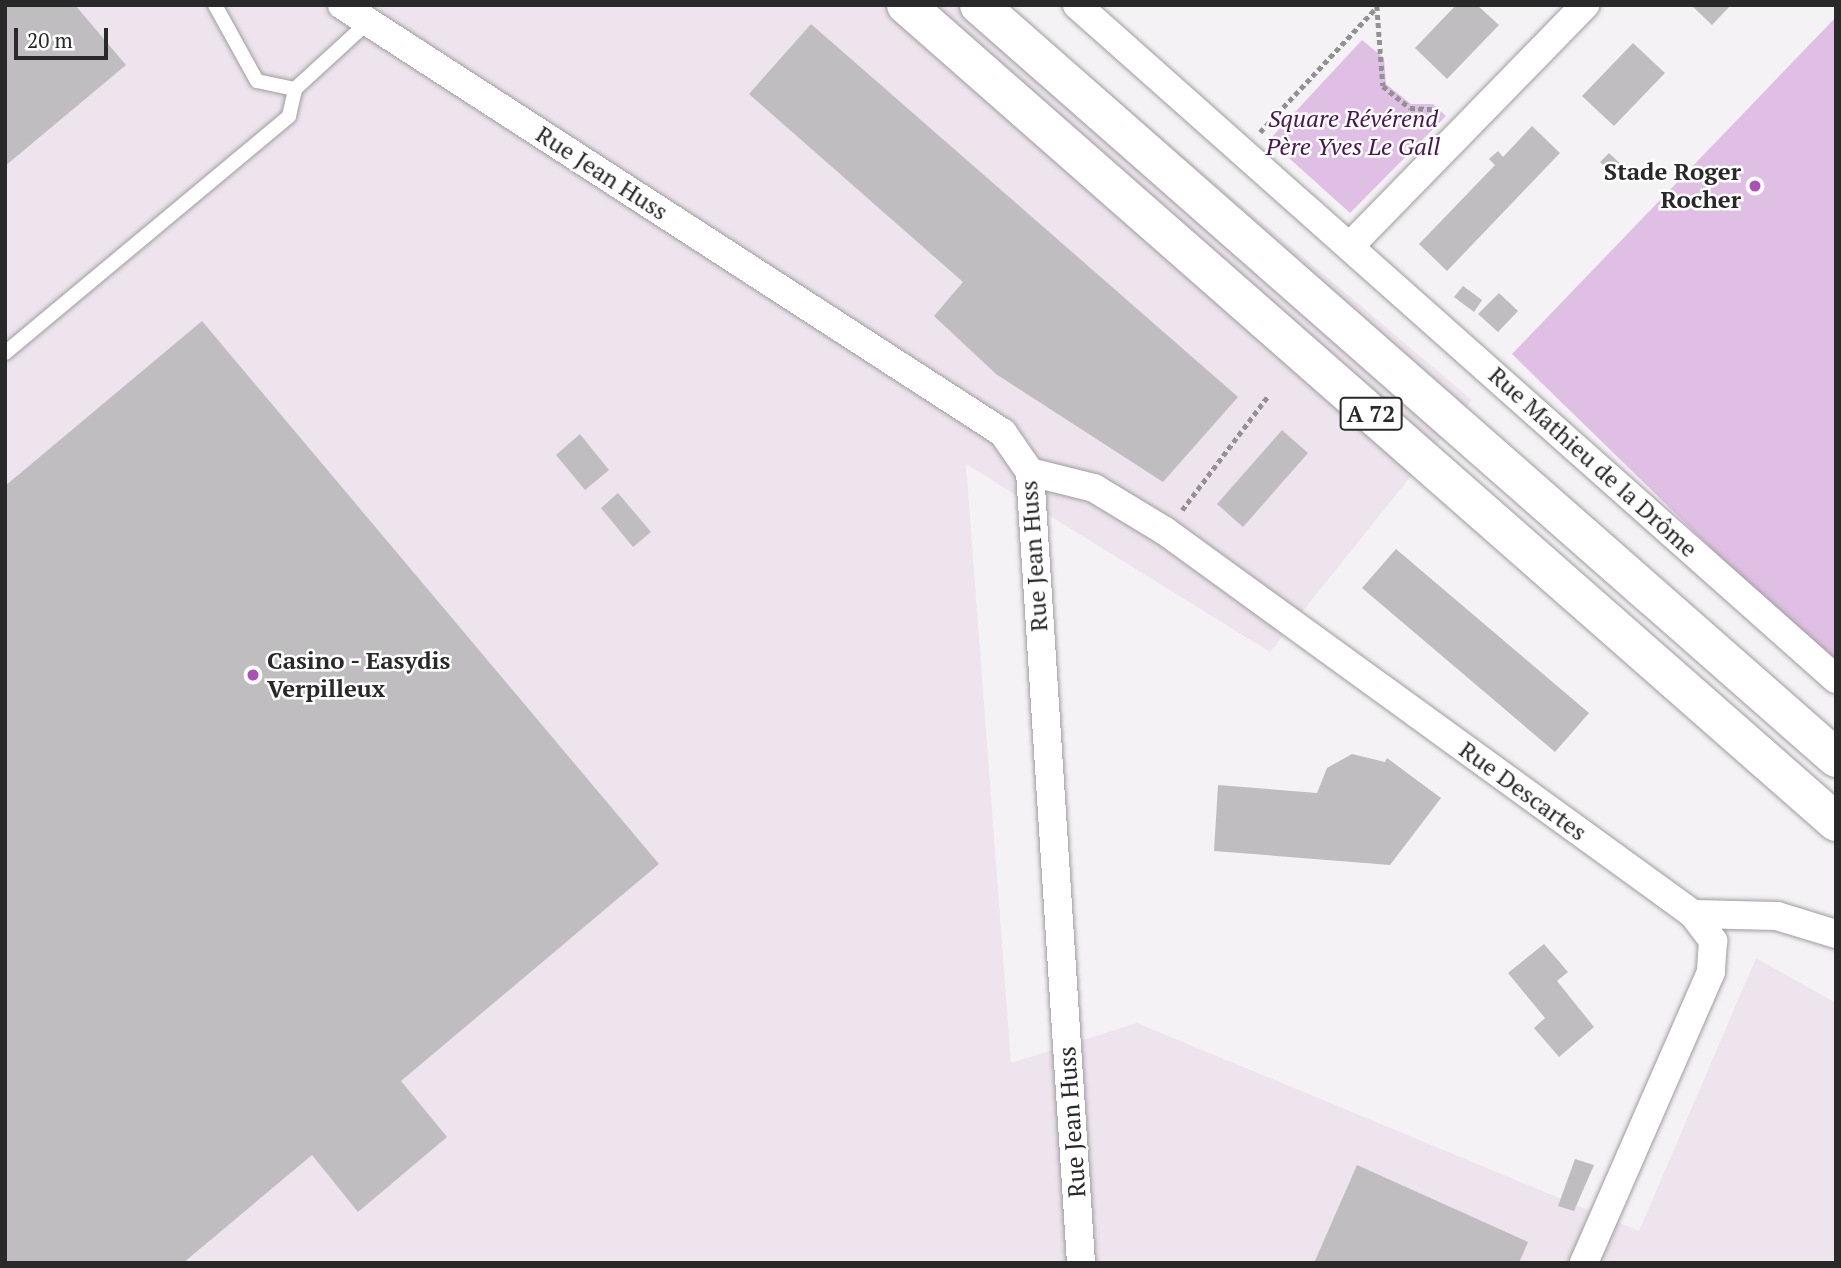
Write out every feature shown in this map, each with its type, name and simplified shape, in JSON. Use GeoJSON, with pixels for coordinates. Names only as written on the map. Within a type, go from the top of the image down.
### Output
{"type":"FeatureCollection","features":[{"type":"Feature","properties":{"kind":"highway","name":"A 72"},"geometry":{"type":"LineString","coordinates":[[906,5],[1836,822]]}},
{"type":"Feature","properties":{"kind":"highway","name":"A 72"},"geometry":{"type":"LineString","coordinates":[[979,5],[1836,758]]}},
{"type":"Feature","properties":{"kind":"street","name":"Rue Jean Huss"},"geometry":{"type":"LineString","coordinates":[[342,5],[1003,433],[1030,472],[1081,1263]]}},
{"type":"Feature","properties":{"kind":"street","name":"Rue Mathieu de la Drôme"},"geometry":{"type":"LineString","coordinates":[[1077,5],[1836,679]]}},
{"type":"Feature","properties":{"kind":"street"},"geometry":{"type":"LineString","coordinates":[[1350,246],[1585,5]]}},
{"type":"Feature","properties":{"kind":"street","name":"Rue Descartes"},"geometry":{"type":"LineString","coordinates":[[1030,472],[1094,488],[1166,531],[1693,914],[1713,942],[1711,972],[1584,1263]]}},
{"type":"Feature","properties":{"kind":"street"},"geometry":{"type":"LineString","coordinates":[[1693,914],[1777,916],[1836,934]]}},
{"type":"Feature","properties":{"kind":"lane"},"geometry":{"type":"LineString","coordinates":[[215,5],[257,81],[295,89]]}},
{"type":"Feature","properties":{"kind":"lane"},"geometry":{"type":"LineString","coordinates":[[5,353],[289,116],[295,89],[368,22]]}},
{"type":"Feature","properties":{"kind":"path"},"geometry":{"type":"LineString","coordinates":[[1242,151],[1377,6]]}},
{"type":"Feature","properties":{"kind":"path"},"geometry":{"type":"LineString","coordinates":[[1377,6],[1383,86],[1409,107],[1478,115]]}},
{"type":"Feature","properties":{"kind":"path"},"geometry":{"type":"LineString","coordinates":[[1166,531],[1268,396]]}},
{"type":"Feature","properties":{"kind":"shaded area"},"geometry":{"type":"Polygon","coordinates":[[[5,5],[1006,5],[1472,400],[1270,652],[966,464],[1011,1063],[1137,1023],[1639,1231],[1756,958],[1836,1003],[1836,1263],[5,1263],[5,5]]]}},
{"type":"Feature","properties":{"kind":"green space","name":"Stade Roger Rocher"},"geometry":{"type":"Polygon","coordinates":[[[1836,17],[1836,670],[1512,354],[1836,17]]]}},
{"type":"Feature","properties":{"kind":"green space","name":"Square Révérend Père Yves Le Gall"},"geometry":{"type":"Polygon","coordinates":[[[1362,40],[1384,58],[1386,84],[1411,104],[1433,104],[1446,116],[1350,213],[1269,140],[1362,40]]]}},
{"type":"Feature","properties":{"kind":"building"},"geometry":{"type":"Polygon","coordinates":[[[5,5],[75,5],[126,65],[5,166],[5,5]]]}},
{"type":"Feature","properties":{"kind":"building"},"geometry":{"type":"Polygon","coordinates":[[[1456,5],[1477,5],[1499,25],[1447,79],[1415,48],[1456,5]]]}},
{"type":"Feature","properties":{"kind":"building"},"geometry":{"type":"Polygon","coordinates":[[[1691,5],[1731,5],[1712,25],[1691,5]]]}},
{"type":"Feature","properties":{"kind":"building"},"geometry":{"type":"Polygon","coordinates":[[[811,24],[1238,397],[1163,482],[996,374],[934,316],[963,282],[749,94],[811,24]]]}},
{"type":"Feature","properties":{"kind":"building"},"geometry":{"type":"Polygon","coordinates":[[[1633,43],[1665,73],[1614,126],[1582,96],[1633,43]]]}},
{"type":"Feature","properties":{"kind":"building"},"geometry":{"type":"Polygon","coordinates":[[[1532,126],[1560,153],[1447,271],[1419,244],[1495,165],[1489,159],[1498,151],[1503,157],[1532,126]]]}},
{"type":"Feature","properties":{"kind":"building"},"geometry":{"type":"Polygon","coordinates":[[[1609,153],[1627,170],[1618,179],[1600,162],[1609,153]]]}},
{"type":"Feature","properties":{"kind":"building"},"geometry":{"type":"Polygon","coordinates":[[[1463,286],[1482,300],[1474,312],[1454,297],[1463,286]]]}},
{"type":"Feature","properties":{"kind":"building"},"geometry":{"type":"Polygon","coordinates":[[[1499,293],[1518,311],[1498,332],[1478,314],[1499,293]]]}},
{"type":"Feature","properties":{"kind":"building","name":"Casino - Easydis Verpilleux"},"geometry":{"type":"Polygon","coordinates":[[[202,321],[659,864],[401,1081],[447,1137],[358,1212],[312,1155],[183,1263],[5,1263],[5,486],[202,321]]]}},
{"type":"Feature","properties":{"kind":"building"},"geometry":{"type":"Polygon","coordinates":[[[1282,430],[1308,453],[1243,527],[1217,504],[1282,430]]]}},
{"type":"Feature","properties":{"kind":"building"},"geometry":{"type":"Polygon","coordinates":[[[580,434],[609,470],[585,490],[556,455],[580,434]]]}},
{"type":"Feature","properties":{"kind":"building"},"geometry":{"type":"Polygon","coordinates":[[[618,493],[651,532],[633,547],[601,508],[618,493]]]}},
{"type":"Feature","properties":{"kind":"building"},"geometry":{"type":"Polygon","coordinates":[[[1396,549],[1589,713],[1555,752],[1362,588],[1396,549]]]}},
{"type":"Feature","properties":{"kind":"building"},"geometry":{"type":"Polygon","coordinates":[[[1352,754],[1385,762],[1387,758],[1441,798],[1390,865],[1214,851],[1218,785],[1317,793],[1327,768],[1352,754]]]}},
{"type":"Feature","properties":{"kind":"building"},"geometry":{"type":"Polygon","coordinates":[[[1544,944],[1568,972],[1557,981],[1594,1027],[1559,1057],[1534,1028],[1545,1018],[1508,973],[1544,944]]]}},
{"type":"Feature","properties":{"kind":"building"},"geometry":{"type":"Polygon","coordinates":[[[1575,1159],[1594,1165],[1574,1211],[1558,1206],[1575,1159]]]}},
{"type":"Feature","properties":{"kind":"building"},"geometry":{"type":"Polygon","coordinates":[[[1357,1165],[1528,1242],[1519,1263],[1314,1263],[1357,1165]]]}},
{"type":"Feature","properties":{"kind":"place","name":"Stade Roger Rocher"},"geometry":{"type":"Point","coordinates":[1755,186]}},
{"type":"Feature","properties":{"kind":"place","name":"Casino - Easydis Verpilleux"},"geometry":{"type":"Point","coordinates":[253,675]}}]}
